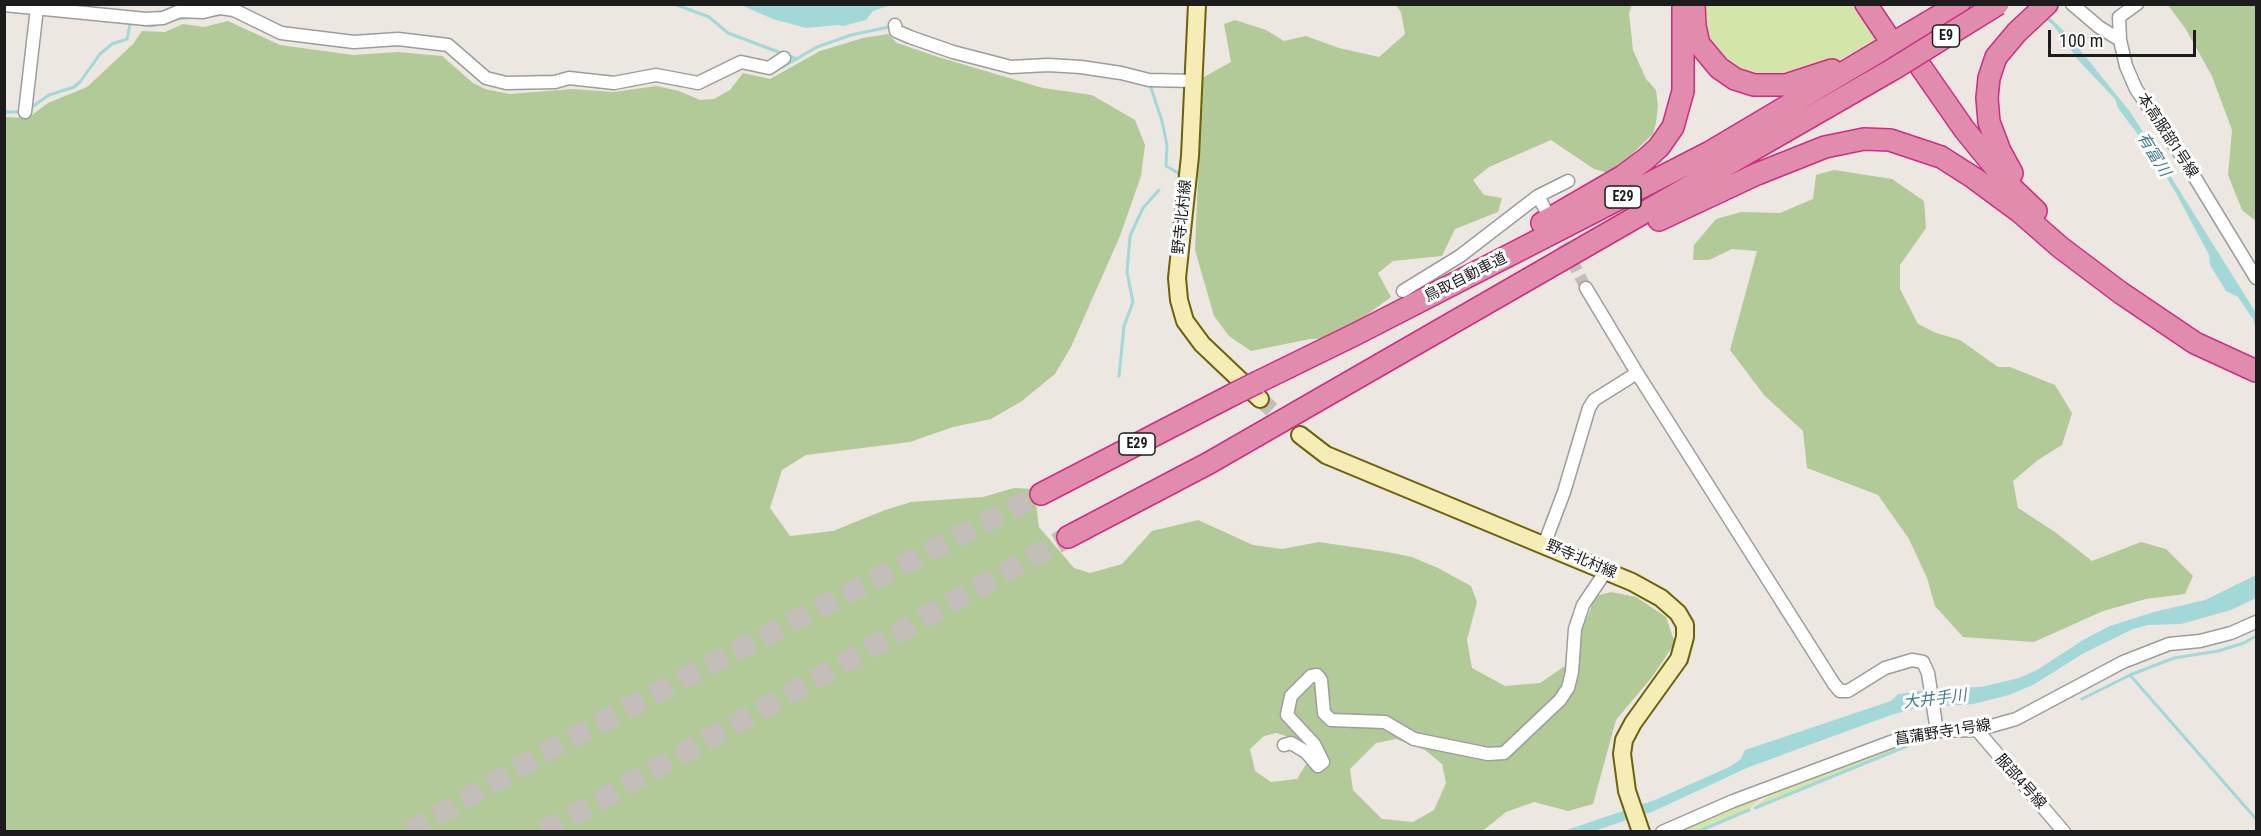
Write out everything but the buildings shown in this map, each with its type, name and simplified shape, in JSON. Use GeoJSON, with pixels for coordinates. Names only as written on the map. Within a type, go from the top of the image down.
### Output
{"type":"FeatureCollection","features":[{"type":"Feature","properties":{"kind":"highway"},"geometry":{"type":"LineString","coordinates":[[1356,334],[1484,256],[1623,176],[1659,147],[1673,127],[1683,91],[1683,4]]}},
{"type":"Feature","properties":{"kind":"highway"},"geometry":{"type":"LineString","coordinates":[[1695,4],[1695,26],[1700,44],[1708,57],[1735,80],[1766,86],[1786,85],[1814,77],[1845,65],[1926,25]]}},
{"type":"Feature","properties":{"kind":"highway"},"geometry":{"type":"LineString","coordinates":[[1866,4],[1945,118],[2020,212]]}},
{"type":"Feature","properties":{"kind":"highway"},"geometry":{"type":"LineString","coordinates":[[1878,4],[1895,48],[2012,188],[2066,242],[2123,288],[2196,340],[2256,364]]}},
{"type":"Feature","properties":{"kind":"highway","name":"E9"},"geometry":{"type":"LineString","coordinates":[[1895,48],[1959,4]]}},
{"type":"Feature","properties":{"kind":"highway","name":"E9"},"geometry":{"type":"LineString","coordinates":[[1895,48],[1998,4]]}},
{"type":"Feature","properties":{"kind":"highway"},"geometry":{"type":"LineString","coordinates":[[2047,4],[2017,32],[1996,57],[1989,78],[1987,98],[1989,122],[2000,151],[2014,176],[2066,242]]}},
{"type":"Feature","properties":{"kind":"highway","name":"鳥取自動車道"},"geometry":{"type":"LineString","coordinates":[[1041,494],[1234,394],[1259,390],[1356,334],[1710,152],[1895,48]]}},
{"type":"Feature","properties":{"kind":"highway","name":"鳥取自動車道"},"geometry":{"type":"LineString","coordinates":[[1068,537],[1209,464],[1523,281],[1720,170],[1895,48]]}},
{"type":"Feature","properties":{"kind":"highway"},"geometry":{"type":"LineString","coordinates":[[1523,281],[1560,272],[1644,227],[1793,158],[1845,141],[1890,140],[1941,157],[2020,212],[2060,247],[2121,293],[2196,340],[2256,371]]}},
{"type":"Feature","properties":{"kind":"street","name":"野寺北村線"},"geometry":{"type":"LineString","coordinates":[[1197,4],[1190,156],[1177,278],[1179,300],[1185,321],[1202,344],[1259,390]]}},
{"type":"Feature","properties":{"kind":"street"},"geometry":{"type":"LineString","coordinates":[[2072,4],[2099,27],[2120,40]]}},
{"type":"Feature","properties":{"kind":"street"},"geometry":{"type":"LineString","coordinates":[[2120,40],[2119,17],[2137,4]]}},
{"type":"Feature","properties":{"kind":"street"},"geometry":{"type":"LineString","coordinates":[[4,5],[146,19],[163,18],[180,11],[203,12],[220,8],[234,10],[281,33],[354,42],[398,39],[448,45],[486,78],[506,83],[555,82],[569,78],[614,83],[656,75],[698,83],[741,62],[769,68],[784,58]]}},
{"type":"Feature","properties":{"kind":"street"},"geometry":{"type":"LineString","coordinates":[[25,112],[37,8]]}},
{"type":"Feature","properties":{"kind":"street"},"geometry":{"type":"LineString","coordinates":[[896,25],[896,31],[910,37],[953,52],[1011,67],[1048,65],[1081,67],[1149,80],[1193,81]]}},
{"type":"Feature","properties":{"kind":"street","name":"本高服部1号線"},"geometry":{"type":"LineString","coordinates":[[2120,40],[2126,66],[2136,89],[2183,158],[2256,278]]}},
{"type":"Feature","properties":{"kind":"street"},"geometry":{"type":"LineString","coordinates":[[1403,291],[1460,256],[1538,196],[1568,181]]}},
{"type":"Feature","properties":{"kind":"street"},"geometry":{"type":"LineString","coordinates":[[1538,196],[1545,209]]}},
{"type":"Feature","properties":{"kind":"street"},"geometry":{"type":"LineString","coordinates":[[1586,288],[1637,373],[1840,691],[1848,691],[1885,668],[1912,660],[1923,662],[1928,673],[1937,726]]}},
{"type":"Feature","properties":{"kind":"street"},"geometry":{"type":"LineString","coordinates":[[1544,545],[1564,492],[1589,408],[1594,400],[1637,373]]}},
{"type":"Feature","properties":{"kind":"street","name":"野寺北村線"},"geometry":{"type":"LineString","coordinates":[[1300,435],[1326,455],[1632,582],[1661,598],[1678,613],[1685,625],[1685,637],[1679,659],[1633,723],[1624,740],[1622,754],[1627,791],[1641,831]]}},
{"type":"Feature","properties":{"kind":"street"},"geometry":{"type":"LineString","coordinates":[[1284,745],[1292,743],[1306,752],[1318,766],[1323,762],[1314,744],[1287,715],[1291,696],[1311,676],[1317,675],[1321,680],[1324,712],[1331,720],[1385,722],[1414,739],[1488,754],[1504,753],[1560,700],[1568,687],[1572,672],[1575,629],[1583,605],[1606,570]]}},
{"type":"Feature","properties":{"kind":"street","name":"菖蒲野寺1号線"},"geometry":{"type":"LineString","coordinates":[[1662,831],[1687,819],[1904,736],[1937,726],[1977,730],[2029,713],[2081,682],[2160,647],[2200,641],[2231,633],[2256,622]]}},
{"type":"Feature","properties":{"kind":"street","name":"服部4号線"},"geometry":{"type":"LineString","coordinates":[[1977,730],[2064,831]]}},
{"type":"Feature","properties":{"kind":"green space"},"geometry":{"type":"Polygon","coordinates":[[[1396,5],[1632,5],[1629,13],[1633,50],[1646,79],[1656,90],[1658,106],[1653,134],[1608,173],[1594,169],[1551,140],[1489,167],[1473,180],[1484,195],[1502,198],[1498,212],[1455,229],[1442,256],[1393,261],[1378,273],[1391,297],[1335,338],[1310,339],[1251,351],[1229,336],[1214,316],[1195,250],[1202,78],[1231,62],[1224,24],[1235,20],[1266,30],[1284,41],[1306,36],[1339,48],[1379,57],[1405,34],[1401,12],[1396,5]]]}},
{"type":"Feature","properties":{"kind":"green space"},"geometry":{"type":"Polygon","coordinates":[[[1700,5],[1858,5],[1883,37],[1841,59],[1809,72],[1748,78],[1709,48],[1700,5]]]}},
{"type":"Feature","properties":{"kind":"green space"},"geometry":{"type":"Polygon","coordinates":[[[2168,5],[2256,5],[2256,221],[2242,210],[2228,175],[2232,130],[2212,76],[2185,28],[2168,5]]]}},
{"type":"Feature","properties":{"kind":"green space"},"geometry":{"type":"Polygon","coordinates":[[[228,21],[280,45],[353,55],[398,52],[442,56],[473,83],[485,89],[509,94],[573,89],[613,92],[657,86],[679,91],[700,100],[714,99],[730,90],[743,73],[770,79],[820,51],[863,38],[888,34],[897,43],[938,57],[1043,88],[1092,95],[1135,120],[1145,145],[1141,176],[1120,236],[1071,347],[1055,374],[1022,401],[991,419],[953,427],[910,442],[806,455],[782,470],[770,508],[790,536],[833,531],[911,502],[983,497],[1014,488],[1034,489],[1039,527],[1074,568],[1090,573],[1122,564],[1152,531],[1198,520],[1253,545],[1282,549],[1319,542],[1412,557],[1471,586],[1477,602],[1467,640],[1472,668],[1505,686],[1540,683],[1578,657],[1581,631],[1596,596],[1611,592],[1636,597],[1666,617],[1675,643],[1652,677],[1616,720],[1593,804],[1568,811],[1534,802],[1506,812],[1485,829],[1479,831],[5,832],[5,117],[28,118],[48,103],[87,87],[133,44],[142,31],[165,32],[183,24],[204,27],[228,21]],[[1276,733],[1264,736],[1250,749],[1255,771],[1271,782],[1297,779],[1308,761],[1293,738],[1276,733]],[[1396,739],[1376,743],[1350,769],[1353,790],[1382,819],[1413,822],[1434,810],[1446,783],[1442,764],[1425,750],[1396,739]]]}},
{"type":"Feature","properties":{"kind":"green space"},"geometry":{"type":"Polygon","coordinates":[[[1834,170],[1892,179],[1924,201],[1926,228],[1900,265],[1900,289],[1918,324],[1936,333],[1960,340],[1998,367],[2010,367],[2055,385],[2072,413],[2062,445],[2038,460],[2013,481],[2018,508],[2055,532],[2092,561],[2141,542],[2166,549],[2193,576],[2185,594],[2146,599],[2103,611],[2034,642],[1963,637],[1935,606],[1927,578],[1909,539],[1878,495],[1807,468],[1803,431],[1764,395],[1730,350],[1757,251],[1732,249],[1709,260],[1693,260],[1694,245],[1716,219],[1741,212],[1780,213],[1813,199],[1816,175],[1834,170]]]}},
{"type":"Feature","properties":{"kind":"green space"},"geometry":{"type":"Polygon","coordinates":[[[1975,734],[1918,741],[1756,806],[1782,785],[1905,739],[1975,734]]]}},
{"type":"Feature","properties":{"kind":"green space"},"geometry":{"type":"Polygon","coordinates":[[[1771,790],[1749,809],[1695,831],[1668,832],[1771,790]]]}},
{"type":"Feature","properties":{"kind":"water"},"geometry":{"type":"Polygon","coordinates":[[[741,5],[891,5],[873,11],[866,20],[843,26],[806,28],[773,19],[741,5]]]}},
{"type":"Feature","properties":{"kind":"water","name":"有富川"},"geometry":{"type":"Polygon","coordinates":[[[2028,5],[2037,5],[2068,35],[2131,113],[2256,313],[2256,330],[2253,319],[2238,297],[2226,291],[2210,265],[2209,255],[2176,193],[2151,152],[2118,108],[2115,99],[2079,61],[2053,25],[2028,5]]]}},
{"type":"Feature","properties":{"kind":"water","name":"大井手川"},"geometry":{"type":"Polygon","coordinates":[[[2256,575],[2256,598],[2231,610],[2181,624],[2149,625],[2133,629],[2084,653],[2033,685],[2009,695],[1973,704],[1916,708],[1891,715],[1749,767],[1654,811],[1594,831],[1561,832],[1655,800],[1729,767],[1740,760],[1745,750],[1891,701],[1898,694],[1943,688],[1981,687],[2019,678],[2037,670],[2083,640],[2110,626],[2154,612],[2205,600],[2256,575]]]}},
{"type":"Feature","properties":{"kind":"waterway"},"geometry":{"type":"LineString","coordinates":[[674,4],[709,17],[728,33],[797,59]]}},
{"type":"Feature","properties":{"kind":"waterway"},"geometry":{"type":"LineString","coordinates":[[176,19],[226,14]]}},
{"type":"Feature","properties":{"kind":"waterway"},"geometry":{"type":"LineString","coordinates":[[120,22],[152,26],[164,23]]}},
{"type":"Feature","properties":{"kind":"waterway"},"geometry":{"type":"LineString","coordinates":[[29,109],[49,95],[74,87],[80,82],[100,54],[112,44],[127,39],[130,24]]}},
{"type":"Feature","properties":{"kind":"waterway"},"geometry":{"type":"LineString","coordinates":[[256,27],[277,37]]}},
{"type":"Feature","properties":{"kind":"waterway"},"geometry":{"type":"LineString","coordinates":[[772,73],[817,47],[851,35],[889,27]]}},
{"type":"Feature","properties":{"kind":"waterway"},"geometry":{"type":"LineString","coordinates":[[388,45],[403,45]]}},
{"type":"Feature","properties":{"kind":"waterway"},"geometry":{"type":"LineString","coordinates":[[1150,85],[1167,145],[1166,166],[1180,174]]}},
{"type":"Feature","properties":{"kind":"waterway"},"geometry":{"type":"LineString","coordinates":[[4,112],[21,112]]}},
{"type":"Feature","properties":{"kind":"waterway"},"geometry":{"type":"LineString","coordinates":[[1119,376],[1124,326],[1133,302],[1127,272],[1130,236],[1143,208],[1159,190]]}},
{"type":"Feature","properties":{"kind":"waterway"},"geometry":{"type":"LineString","coordinates":[[1172,245],[1175,220]]}},
{"type":"Feature","properties":{"kind":"waterway"},"geometry":{"type":"LineString","coordinates":[[2082,699],[2130,675],[2174,658],[2218,651],[2244,643],[2256,636]]}},
{"type":"Feature","properties":{"kind":"waterway"},"geometry":{"type":"LineString","coordinates":[[2130,675],[2256,819]]}},
{"type":"Feature","properties":{"kind":"waterway"},"geometry":{"type":"LineString","coordinates":[[1755,808],[1917,742]]}},
{"type":"Feature","properties":{"kind":"waterway"},"geometry":{"type":"LineString","coordinates":[[1697,832],[1749,810]]}},
{"type":"Feature","properties":{"kind":"tunnel"},"geometry":{"type":"LineString","coordinates":[[1555,228],[1586,288]]}},
{"type":"Feature","properties":{"kind":"tunnel"},"geometry":{"type":"LineString","coordinates":[[1260,399],[1300,435]]}},
{"type":"Feature","properties":{"kind":"tunnel"},"geometry":{"type":"LineString","coordinates":[[409,832],[546,752],[701,669],[1041,494]]}},
{"type":"Feature","properties":{"kind":"tunnel"},"geometry":{"type":"LineString","coordinates":[[543,832],[1068,537]]}}]}
